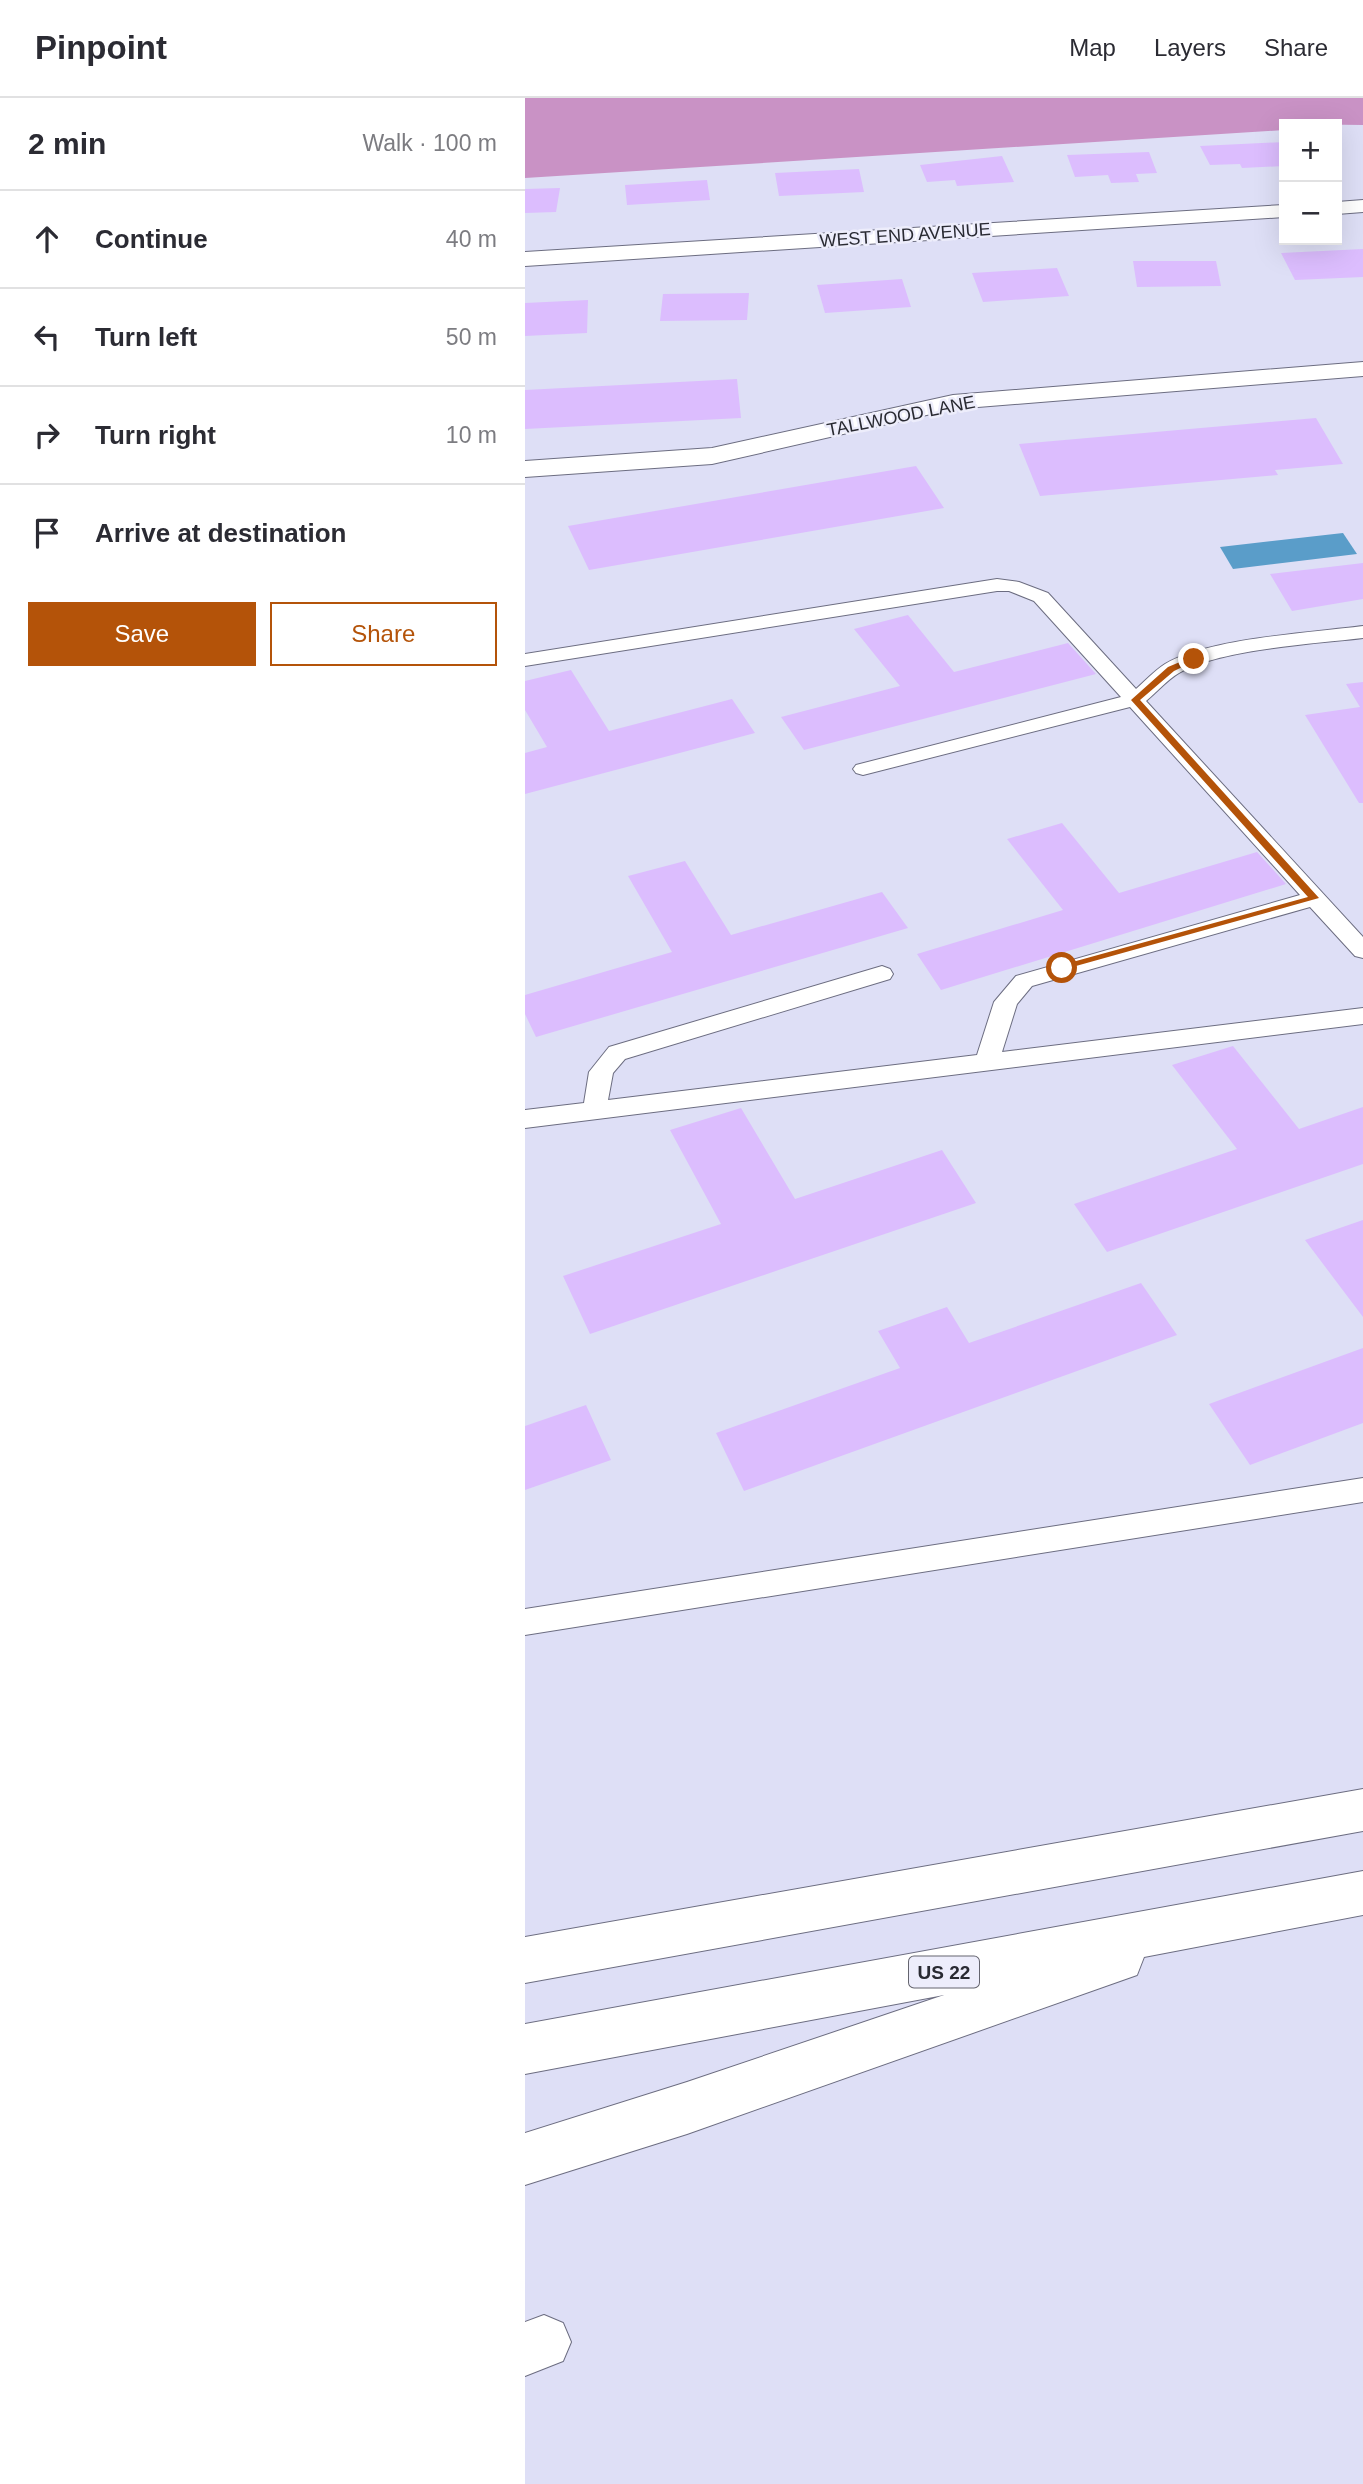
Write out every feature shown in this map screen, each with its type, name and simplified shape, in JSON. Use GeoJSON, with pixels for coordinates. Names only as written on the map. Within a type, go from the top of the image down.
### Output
{"type":"FeatureCollection","features":[{"type":"Feature","properties":{"kind":"main road"},"geometry":{"type":"LineString","coordinates":[[1342,208],[1363,206]]}},
{"type":"Feature","properties":{"kind":"main road","name":"WEST END AVENUE"},"geometry":{"type":"LineString","coordinates":[[525,259],[1279,211]]}},
{"type":"Feature","properties":{"kind":"main road","name":"TALLWOOD LANE"},"geometry":{"type":"LineString","coordinates":[[525,470],[712,456],[953,402],[1363,369]]}},
{"type":"Feature","properties":{"kind":"main road"},"geometry":{"type":"LineString","coordinates":[[525,1960],[1363,1810]]}},
{"type":"Feature","properties":{"kind":"main road","name":"US 22"},"geometry":{"type":"LineString","coordinates":[[525,2049],[1363,1892]]}},
{"type":"Feature","properties":{"kind":"main road"},"geometry":{"type":"LineString","coordinates":[[525,2159],[725,2095],[1069,1977],[1217,1921]]}},
{"type":"Feature","properties":{"kind":"lane"},"geometry":{"type":"LineString","coordinates":[[525,660],[997,585],[1012,586],[1041,597],[1363,951]]}},
{"type":"Feature","properties":{"kind":"lane"},"geometry":{"type":"LineString","coordinates":[[863,769],[1135,700],[1171,669],[1194,659],[1228,650],[1363,632]]}},
{"type":"Feature","properties":{"kind":"lane"},"geometry":{"type":"LineString","coordinates":[[987,1062],[1006,1002],[1024,981],[1315,898]]}},
{"type":"Feature","properties":{"kind":"lane"},"geometry":{"type":"LineString","coordinates":[[596,1110],[596,1078],[603,1065],[617,1053],[882,974]]}},
{"type":"Feature","properties":{"kind":"lane"},"geometry":{"type":"LineString","coordinates":[[525,1119],[1363,1016]]}},
{"type":"Feature","properties":{"kind":"lane"},"geometry":{"type":"LineString","coordinates":[[525,1622],[1363,1490]]}},
{"type":"Feature","properties":{"kind":"shaded area"},"geometry":{"type":"Polygon","coordinates":[[[525,98],[1363,98],[1363,125],[1342,125],[1342,119],[1279,119],[1279,130],[525,178],[525,98]]]}},
{"type":"Feature","properties":{"kind":"water"},"geometry":{"type":"Polygon","coordinates":[[[1343,533],[1357,554],[1233,569],[1220,547],[1343,533]]]}},
{"type":"Feature","properties":{"kind":"building"},"geometry":{"type":"Polygon","coordinates":[[[1279,142],[1279,166],[1242,168],[1240,164],[1210,165],[1200,146],[1279,142]]]}},
{"type":"Feature","properties":{"kind":"building"},"geometry":{"type":"Polygon","coordinates":[[[1149,152],[1157,173],[1136,174],[1139,182],[1111,183],[1108,175],[1075,177],[1067,155],[1149,152]]]}},
{"type":"Feature","properties":{"kind":"building"},"geometry":{"type":"Polygon","coordinates":[[[1002,156],[1014,182],[957,186],[955,180],[927,182],[920,165],[1002,156]]]}},
{"type":"Feature","properties":{"kind":"building"},"geometry":{"type":"Polygon","coordinates":[[[859,169],[864,192],[779,196],[775,173],[859,169]]]}},
{"type":"Feature","properties":{"kind":"building"},"geometry":{"type":"Polygon","coordinates":[[[707,180],[710,200],[627,205],[625,185],[707,180]]]}},
{"type":"Feature","properties":{"kind":"building"},"geometry":{"type":"Polygon","coordinates":[[[560,188],[556,212],[525,213],[525,189],[560,188]]]}},
{"type":"Feature","properties":{"kind":"building"},"geometry":{"type":"Polygon","coordinates":[[[1363,249],[1363,277],[1295,280],[1281,253],[1363,249]]]}},
{"type":"Feature","properties":{"kind":"building"},"geometry":{"type":"Polygon","coordinates":[[[1133,261],[1216,261],[1221,286],[1137,287],[1133,261]]]}},
{"type":"Feature","properties":{"kind":"building"},"geometry":{"type":"Polygon","coordinates":[[[1057,268],[1069,296],[983,302],[972,273],[1057,268]]]}},
{"type":"Feature","properties":{"kind":"building"},"geometry":{"type":"Polygon","coordinates":[[[902,279],[911,307],[825,313],[817,285],[902,279]]]}},
{"type":"Feature","properties":{"kind":"building"},"geometry":{"type":"Polygon","coordinates":[[[749,293],[747,320],[660,321],[663,294],[749,293]]]}},
{"type":"Feature","properties":{"kind":"building"},"geometry":{"type":"Polygon","coordinates":[[[588,300],[587,333],[525,336],[525,303],[588,300]]]}},
{"type":"Feature","properties":{"kind":"building"},"geometry":{"type":"Polygon","coordinates":[[[737,379],[741,418],[525,429],[525,390],[737,379]]]}},
{"type":"Feature","properties":{"kind":"building"},"geometry":{"type":"Polygon","coordinates":[[[1316,418],[1343,464],[1275,470],[1278,475],[1040,496],[1019,444],[1316,418]]]}},
{"type":"Feature","properties":{"kind":"building"},"geometry":{"type":"Polygon","coordinates":[[[916,466],[944,508],[589,570],[568,526],[916,466]]]}},
{"type":"Feature","properties":{"kind":"building"},"geometry":{"type":"Polygon","coordinates":[[[1363,563],[1363,599],[1292,611],[1270,574],[1363,563]]]}},
{"type":"Feature","properties":{"kind":"building"},"geometry":{"type":"Polygon","coordinates":[[[908,615],[954,672],[1068,643],[1096,674],[804,750],[781,717],[900,686],[854,629],[908,615]]]}},
{"type":"Feature","properties":{"kind":"building"},"geometry":{"type":"Polygon","coordinates":[[[571,670],[609,731],[732,699],[755,733],[525,794],[525,753],[547,747],[525,710],[525,681],[571,670]]]}},
{"type":"Feature","properties":{"kind":"building"},"geometry":{"type":"Polygon","coordinates":[[[1363,682],[1363,803],[1359,803],[1305,715],[1360,707],[1346,684],[1363,682]]]}},
{"type":"Feature","properties":{"kind":"building"},"geometry":{"type":"Polygon","coordinates":[[[1062,823],[1119,893],[1257,852],[1286,884],[941,990],[917,954],[1063,910],[1007,839],[1062,823]]]}},
{"type":"Feature","properties":{"kind":"building"},"geometry":{"type":"Polygon","coordinates":[[[685,861],[731,935],[882,892],[908,928],[536,1037],[525,1014],[525,995],[672,952],[628,876],[685,861]]]}},
{"type":"Feature","properties":{"kind":"building"},"geometry":{"type":"Polygon","coordinates":[[[1233,1046],[1299,1129],[1363,1107],[1363,1164],[1107,1252],[1074,1204],[1237,1149],[1172,1065],[1233,1046]]]}},
{"type":"Feature","properties":{"kind":"building"},"geometry":{"type":"Polygon","coordinates":[[[741,1108],[795,1199],[942,1150],[976,1203],[590,1334],[563,1276],[721,1224],[670,1130],[741,1108]]]}},
{"type":"Feature","properties":{"kind":"building"},"geometry":{"type":"Polygon","coordinates":[[[1363,1220],[1363,1317],[1305,1240],[1363,1220]]]}},
{"type":"Feature","properties":{"kind":"building"},"geometry":{"type":"Polygon","coordinates":[[[1141,1283],[1177,1335],[744,1491],[716,1433],[900,1368],[878,1331],[947,1307],[969,1343],[1141,1283]]]}},
{"type":"Feature","properties":{"kind":"building"},"geometry":{"type":"Polygon","coordinates":[[[1363,1348],[1363,1423],[1250,1465],[1209,1404],[1363,1348]]]}},
{"type":"Feature","properties":{"kind":"building"},"geometry":{"type":"Polygon","coordinates":[[[586,1405],[611,1460],[525,1490],[525,1426],[586,1405]]]}},
{"type":"Feature","properties":{"kind":"route"},"geometry":{"type":"LineString","coordinates":[[1062,968],[1315,898],[1135,700],[1171,669],[1194,659]]}}]}
